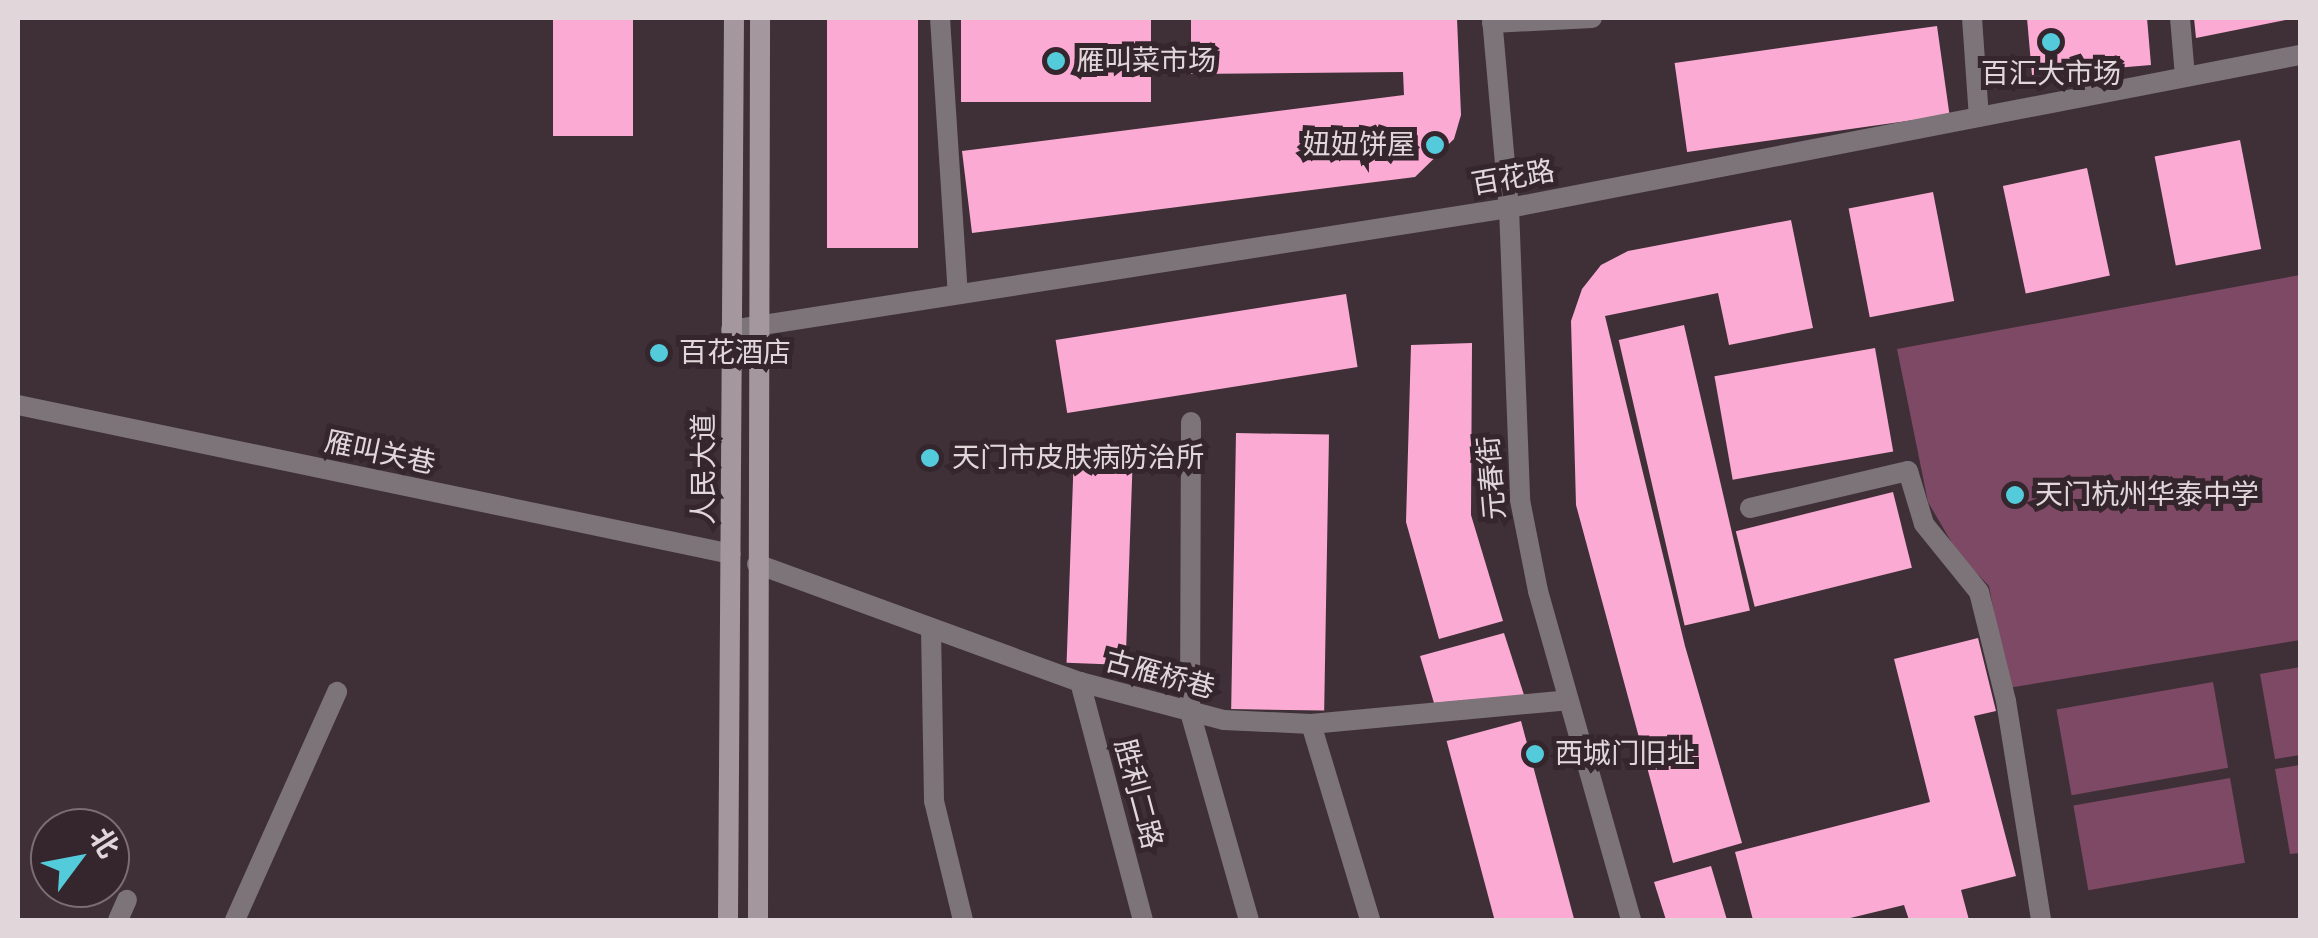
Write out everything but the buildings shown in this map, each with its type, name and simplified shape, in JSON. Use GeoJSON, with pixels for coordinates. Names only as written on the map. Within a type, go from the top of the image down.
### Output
{"type":"FeatureCollection","features":[{"type":"Feature","properties":{"kind":"main road","name":"人民大道"},"geometry":{"type":"LineString","coordinates":[[728,920],[734,18]]}},
{"type":"Feature","properties":{"kind":"main road","name":"人民大道"},"geometry":{"type":"LineString","coordinates":[[758,920],[760,18]]}},
{"type":"Feature","properties":{"kind":"street"},"geometry":{"type":"LineString","coordinates":[[940,18],[958,293]]}},
{"type":"Feature","properties":{"kind":"street"},"geometry":{"type":"LineString","coordinates":[[1492,20],[1592,18]]}},
{"type":"Feature","properties":{"kind":"street"},"geometry":{"type":"LineString","coordinates":[[1972,18],[1979,117]]}},
{"type":"Feature","properties":{"kind":"street"},"geometry":{"type":"LineString","coordinates":[[2180,18],[2185,76]]}},
{"type":"Feature","properties":{"kind":"street","name":"元春街"},"geometry":{"type":"LineString","coordinates":[[1492,20],[1509,208],[1520,500],[1568,700],[1632,920]]}},
{"type":"Feature","properties":{"kind":"street","name":"百花路"},"geometry":{"type":"LineString","coordinates":[[731,330],[1509,208],[2300,56]]}},
{"type":"Feature","properties":{"kind":"street","name":"雁叫关巷"},"geometry":{"type":"LineString","coordinates":[[18,405],[731,554]]}},
{"type":"Feature","properties":{"kind":"street"},"geometry":{"type":"LineString","coordinates":[[1191,422],[1190,712],[1249,920]]}},
{"type":"Feature","properties":{"kind":"street"},"geometry":{"type":"LineString","coordinates":[[1750,508],[1908,472],[1924,524],[1980,592],[2006,701],[2041,920]]}},
{"type":"Feature","properties":{"kind":"street","name":"古雁桥巷"},"geometry":{"type":"LineString","coordinates":[[758,564],[1080,682],[1190,712],[1258,724],[1312,724],[1568,700]]}},
{"type":"Feature","properties":{"kind":"street"},"geometry":{"type":"LineString","coordinates":[[930,628],[934,801],[963,920]]}},
{"type":"Feature","properties":{"kind":"street","name":"胜利二路"},"geometry":{"type":"LineString","coordinates":[[1080,682],[1143,920]]}},
{"type":"Feature","properties":{"kind":"street"},"geometry":{"type":"LineString","coordinates":[[235,920],[337,692]]}},
{"type":"Feature","properties":{"kind":"street"},"geometry":{"type":"LineString","coordinates":[[1312,724],[1370,920]]}},
{"type":"Feature","properties":{"kind":"shaded area"},"geometry":{"type":"Polygon","coordinates":[[[2300,275],[2300,640],[2008,688],[1989,586],[1959,555],[1928,502],[1897,349],[2300,275]]]}},
{"type":"Feature","properties":{"kind":"shaded area"},"geometry":{"type":"Polygon","coordinates":[[[2300,667],[2300,755],[2275,759],[2260,674],[2300,667]]]}},
{"type":"Feature","properties":{"kind":"shaded area"},"geometry":{"type":"Polygon","coordinates":[[[2213,682],[2228,768],[2072,795],[2056,710],[2213,682]]]}},
{"type":"Feature","properties":{"kind":"shaded area"},"geometry":{"type":"Polygon","coordinates":[[[2300,765],[2300,853],[2290,854],[2275,769],[2300,765]]]}},
{"type":"Feature","properties":{"kind":"shaded area"},"geometry":{"type":"Polygon","coordinates":[[[2230,778],[2245,863],[2088,890],[2073,806],[2230,778]]]}},
{"type":"Feature","properties":{"kind":"place","name":"百汇大市场"},"geometry":{"type":"Point","coordinates":[2051,42]}},
{"type":"Feature","properties":{"kind":"place","name":"雁叫菜市场"},"geometry":{"type":"Point","coordinates":[1056,61]}},
{"type":"Feature","properties":{"kind":"place","name":"妞妞饼屋"},"geometry":{"type":"Point","coordinates":[1435,145]}},
{"type":"Feature","properties":{"kind":"place","name":"百花酒店"},"geometry":{"type":"Point","coordinates":[659,353]}},
{"type":"Feature","properties":{"kind":"place","name":"天门市皮肤病防治所"},"geometry":{"type":"Point","coordinates":[930,458]}},
{"type":"Feature","properties":{"kind":"place","name":"天门杭州华泰中学"},"geometry":{"type":"Point","coordinates":[2015,495]}},
{"type":"Feature","properties":{"kind":"place","name":"西城门旧址"},"geometry":{"type":"Point","coordinates":[1535,754]}}]}
